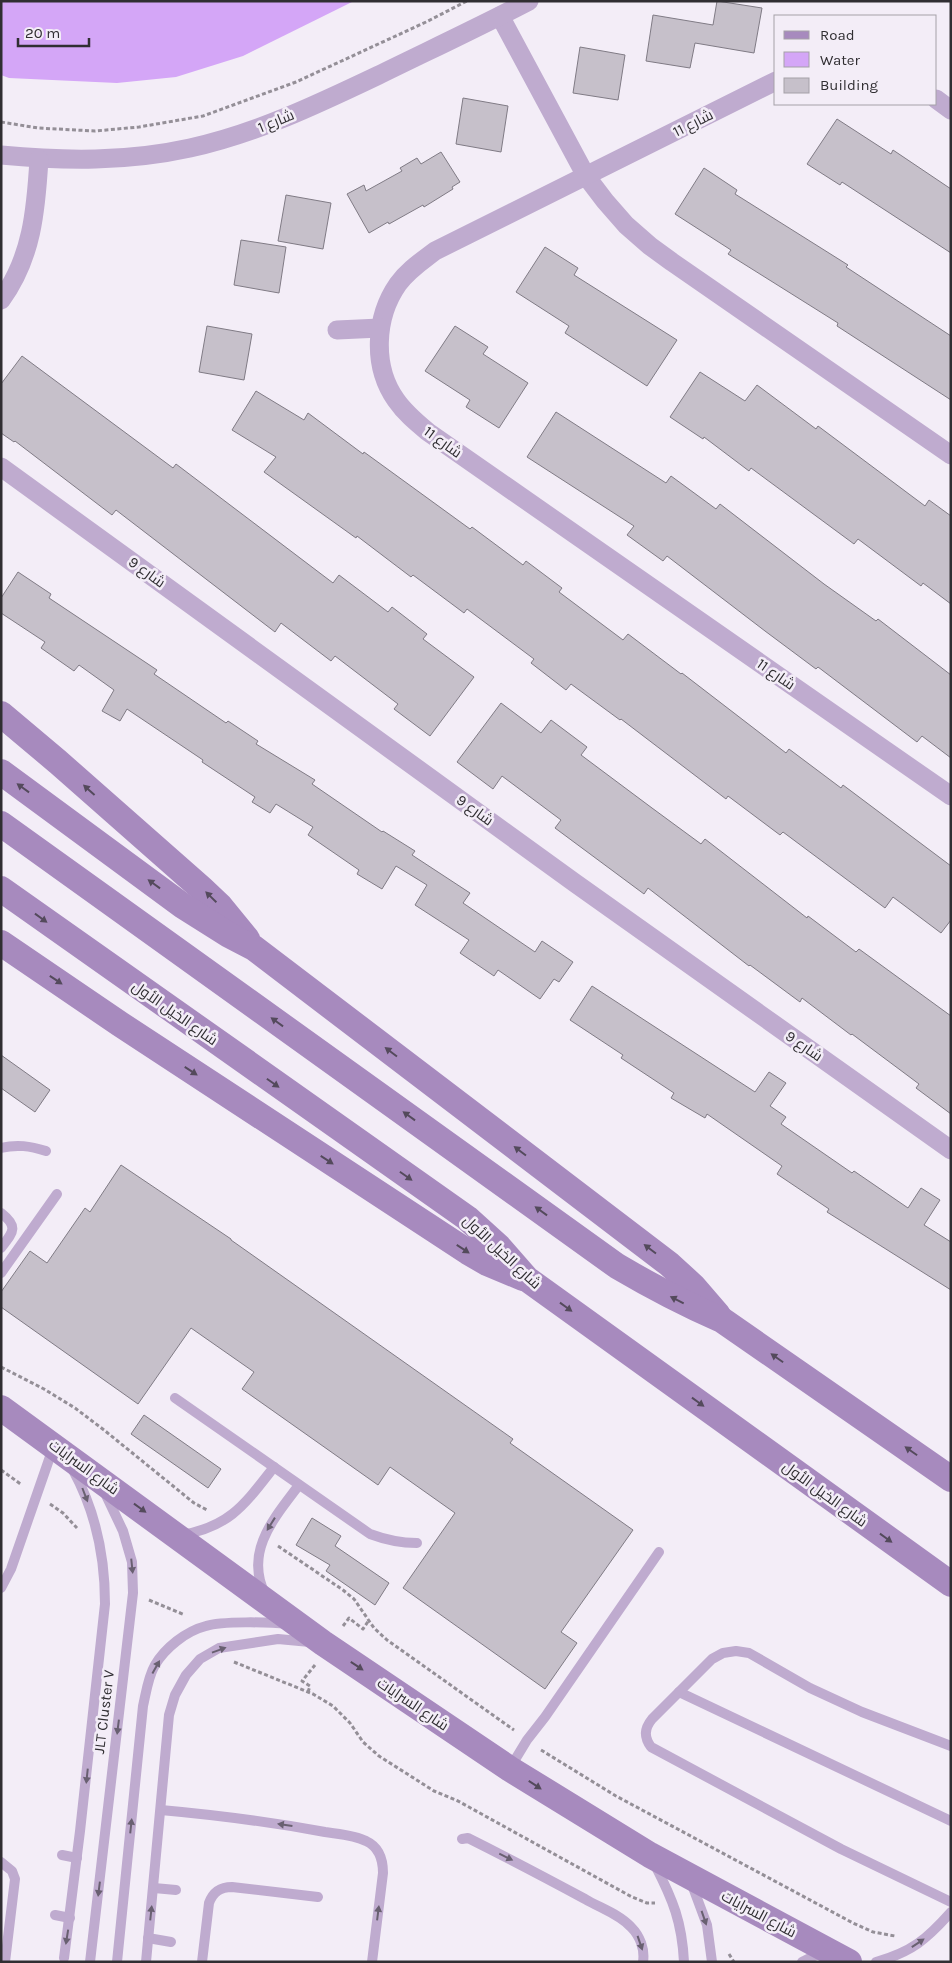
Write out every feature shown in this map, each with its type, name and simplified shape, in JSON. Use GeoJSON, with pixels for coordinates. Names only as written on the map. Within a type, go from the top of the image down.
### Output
{"type":"FeatureCollection","features":[{"type":"Feature","properties":{"kind":"main road"},"geometry":{"type":"LineString","coordinates":[[1,714],[201,888],[220,906],[254,948]]}},
{"type":"Feature","properties":{"kind":"main road"},"geometry":{"type":"LineString","coordinates":[[1,772],[183,906],[229,935],[254,948],[669,1264],[693,1286],[722,1320]]}},
{"type":"Feature","properties":{"kind":"main road"},"geometry":{"type":"LineString","coordinates":[[1,824],[617,1266],[677,1300],[722,1320],[951,1479]]}},
{"type":"Feature","properties":{"kind":"main road","name":"شارع الخيل الأول"},"geometry":{"type":"LineString","coordinates":[[1,889],[467,1218],[499,1247],[526,1279],[951,1584]]}},
{"type":"Feature","properties":{"kind":"main road"},"geometry":{"type":"LineString","coordinates":[[1,942],[120,1024],[468,1252],[487,1263],[526,1279]]}},
{"type":"Feature","properties":{"kind":"main road","name":"شارع السرايات"},"geometry":{"type":"LineString","coordinates":[[1,1408],[93,1473],[323,1643],[510,1769],[650,1855],[849,1962]]}},
{"type":"Feature","properties":{"kind":"street","name":"شارع 1"},"geometry":{"type":"LineString","coordinates":[[1,155],[38,159],[96,160],[135,157],[188,149],[240,135],[312,107],[529,1]]}},
{"type":"Feature","properties":{"kind":"street"},"geometry":{"type":"LineString","coordinates":[[500,16],[586,176],[610,207],[650,246],[951,455]]}},
{"type":"Feature","properties":{"kind":"street","name":"شارع 11"},"geometry":{"type":"LineString","coordinates":[[774,82],[435,251],[415,265],[398,283],[386,305],[380,328],[379,352],[384,376],[394,398],[415,422],[951,796]]}},
{"type":"Feature","properties":{"kind":"street"},"geometry":{"type":"LineString","coordinates":[[937,100],[951,110]]}},
{"type":"Feature","properties":{"kind":"street"},"geometry":{"type":"LineString","coordinates":[[1,300],[19,271],[28,249],[36,203],[38,159]]}},
{"type":"Feature","properties":{"kind":"street"},"geometry":{"type":"LineString","coordinates":[[337,330],[380,328]]}},
{"type":"Feature","properties":{"kind":"street","name":"شارع 9"},"geometry":{"type":"LineString","coordinates":[[1,467],[567,877],[951,1150]]}},
{"type":"Feature","properties":{"kind":"lane"},"geometry":{"type":"LineString","coordinates":[[1,1148],[29,1146],[46,1151]]}},
{"type":"Feature","properties":{"kind":"lane"},"geometry":{"type":"LineString","coordinates":[[1,1273],[57,1194]]}},
{"type":"Feature","properties":{"kind":"lane"},"geometry":{"type":"LineString","coordinates":[[1,1213],[12,1223],[13,1228],[12,1233],[1,1248]]}},
{"type":"Feature","properties":{"kind":"lane"},"geometry":{"type":"LineString","coordinates":[[175,1398],[370,1534],[400,1543],[417,1543]]}},
{"type":"Feature","properties":{"kind":"lane"},"geometry":{"type":"LineString","coordinates":[[1,1588],[11,1569],[38,1495],[58,1448]]}},
{"type":"Feature","properties":{"kind":"lane"},"geometry":{"type":"LineString","coordinates":[[58,1448],[85,1492],[99,1535],[105,1580],[103,1627],[64,1958]]}},
{"type":"Feature","properties":{"kind":"lane"},"geometry":{"type":"LineString","coordinates":[[178,1536],[197,1533],[216,1526],[233,1515],[242,1507],[274,1467]]}},
{"type":"Feature","properties":{"kind":"lane","name":"JLT Cluster V"},"geometry":{"type":"LineString","coordinates":[[90,1962],[134,1593],[132,1562],[123,1531],[110,1501],[93,1473]]}},
{"type":"Feature","properties":{"kind":"lane"},"geometry":{"type":"LineString","coordinates":[[270,1605],[262,1589],[259,1572],[259,1554],[269,1526],[300,1485]]}},
{"type":"Feature","properties":{"kind":"lane"},"geometry":{"type":"LineString","coordinates":[[510,1769],[528,1740],[659,1552]]}},
{"type":"Feature","properties":{"kind":"lane"},"geometry":{"type":"LineString","coordinates":[[117,1962],[142,1706],[155,1665],[171,1646],[187,1633],[207,1625],[271,1623],[300,1626]]}},
{"type":"Feature","properties":{"kind":"lane"},"geometry":{"type":"LineString","coordinates":[[146,1962],[169,1715],[175,1695],[186,1675],[200,1659],[218,1648],[278,1639],[323,1643]]}},
{"type":"Feature","properties":{"kind":"lane"},"geometry":{"type":"LineString","coordinates":[[951,1746],[862,1712],[810,1688],[749,1653],[736,1651],[723,1653],[712,1659],[647,1725],[645,1733],[646,1741],[652,1747],[840,1850],[951,1902]]}},
{"type":"Feature","properties":{"kind":"lane"},"geometry":{"type":"LineString","coordinates":[[679,1692],[951,1822]]}},
{"type":"Feature","properties":{"kind":"lane"},"geometry":{"type":"LineString","coordinates":[[161,1810],[305,1828],[367,1841],[377,1849],[382,1860],[383,1873],[372,1962]]}},
{"type":"Feature","properties":{"kind":"lane"},"geometry":{"type":"LineString","coordinates":[[462,1839],[468,1838],[524,1865],[622,1919],[637,1934],[644,1955],[643,1962]]}},
{"type":"Feature","properties":{"kind":"lane"},"geometry":{"type":"LineString","coordinates":[[62,1855],[77,1858]]}},
{"type":"Feature","properties":{"kind":"lane"},"geometry":{"type":"LineString","coordinates":[[650,1855],[673,1901],[680,1922],[684,1962]]}},
{"type":"Feature","properties":{"kind":"lane"},"geometry":{"type":"LineString","coordinates":[[1,1862],[12,1871],[15,1879],[5,1962]]}},
{"type":"Feature","properties":{"kind":"lane"},"geometry":{"type":"LineString","coordinates":[[690,1876],[707,1925],[712,1962]]}},
{"type":"Feature","properties":{"kind":"lane"},"geometry":{"type":"LineString","coordinates":[[202,1962],[209,1903],[217,1890],[224,1887],[232,1887],[318,1897]]}},
{"type":"Feature","properties":{"kind":"lane"},"geometry":{"type":"LineString","coordinates":[[154,1888],[176,1890]]}},
{"type":"Feature","properties":{"kind":"lane"},"geometry":{"type":"LineString","coordinates":[[876,1962],[903,1952],[931,1934],[951,1912]]}},
{"type":"Feature","properties":{"kind":"lane"},"geometry":{"type":"LineString","coordinates":[[55,1915],[70,1918]]}},
{"type":"Feature","properties":{"kind":"lane"},"geometry":{"type":"LineString","coordinates":[[148,1938],[171,1942]]}},
{"type":"Feature","properties":{"kind":"lane"},"geometry":{"type":"LineString","coordinates":[[802,1962],[826,1950]]}},
{"type":"Feature","properties":{"kind":"path"},"geometry":{"type":"LineString","coordinates":[[1,122],[38,128],[95,131],[139,127],[203,116],[296,82],[467,1]]}},
{"type":"Feature","properties":{"kind":"path"},"geometry":{"type":"LineString","coordinates":[[1,1366],[75,1408],[194,1503],[209,1511],[226,1509],[233,1515]]}},
{"type":"Feature","properties":{"kind":"path"},"geometry":{"type":"LineString","coordinates":[[1,1470],[63,1513],[81,1534]]}},
{"type":"Feature","properties":{"kind":"path"},"geometry":{"type":"LineString","coordinates":[[264,1537],[354,1599],[374,1628],[387,1640],[550,1757],[616,1796],[853,1923],[873,1932],[894,1936],[917,1933],[931,1934]]}},
{"type":"Feature","properties":{"kind":"path"},"geometry":{"type":"LineString","coordinates":[[134,1593],[207,1625]]}},
{"type":"Feature","properties":{"kind":"path"},"geometry":{"type":"LineString","coordinates":[[218,1648],[238,1665],[313,1694],[333,1706],[350,1723],[363,1742],[379,1756],[434,1791],[458,1801],[632,1897],[654,1904],[673,1901]]}},
{"type":"Feature","properties":{"kind":"path"},"geometry":{"type":"LineString","coordinates":[[707,1925],[734,1962]]}},
{"type":"Feature","properties":{"kind":"water"},"geometry":{"type":"Polygon","coordinates":[[[1,1],[354,1],[243,56],[176,77],[117,83],[9,78],[1,75],[1,1]]]}},
{"type":"Feature","properties":{"kind":"building"},"geometry":{"type":"Polygon","coordinates":[[[717,1],[762,8],[754,53],[695,43],[690,68],[646,61],[653,15],[713,25],[717,1]]]}},
{"type":"Feature","properties":{"kind":"building"},"geometry":{"type":"Polygon","coordinates":[[[580,47],[625,55],[618,100],[573,93],[580,47]]]}},
{"type":"Feature","properties":{"kind":"building"},"geometry":{"type":"Polygon","coordinates":[[[463,98],[508,106],[501,152],[456,144],[463,98]]]}},
{"type":"Feature","properties":{"kind":"building"},"geometry":{"type":"Polygon","coordinates":[[[837,119],[891,154],[893,150],[951,189],[951,253],[842,182],[840,185],[807,164],[837,119]]]}},
{"type":"Feature","properties":{"kind":"building"},"geometry":{"type":"Polygon","coordinates":[[[441,152],[460,182],[452,187],[453,189],[424,207],[423,205],[369,233],[347,194],[364,185],[366,191],[402,171],[400,168],[417,158],[421,164],[441,152]]]}},
{"type":"Feature","properties":{"kind":"building"},"geometry":{"type":"Polygon","coordinates":[[[704,168],[737,190],[735,194],[848,265],[846,267],[951,336],[951,400],[837,326],[838,323],[728,254],[731,250],[675,214],[704,168]]]}},
{"type":"Feature","properties":{"kind":"building"},"geometry":{"type":"Polygon","coordinates":[[[286,195],[331,203],[323,249],[278,241],[286,195]]]}},
{"type":"Feature","properties":{"kind":"building"},"geometry":{"type":"Polygon","coordinates":[[[241,240],[286,247],[279,293],[234,285],[241,240]]]}},
{"type":"Feature","properties":{"kind":"building"},"geometry":{"type":"Polygon","coordinates":[[[545,247],[578,268],[574,275],[677,340],[647,386],[565,333],[569,326],[516,292],[545,247]]]}},
{"type":"Feature","properties":{"kind":"building"},"geometry":{"type":"Polygon","coordinates":[[[207,326],[252,334],[244,380],[199,372],[207,326]]]}},
{"type":"Feature","properties":{"kind":"building"},"geometry":{"type":"Polygon","coordinates":[[[455,326],[488,347],[483,354],[528,383],[499,428],[466,407],[470,400],[425,371],[455,326]]]}},
{"type":"Feature","properties":{"kind":"building"},"geometry":{"type":"Polygon","coordinates":[[[22,356],[173,468],[176,464],[333,583],[339,575],[388,612],[392,607],[427,634],[423,639],[474,677],[430,736],[394,709],[398,704],[335,656],[331,661],[281,623],[275,632],[116,510],[112,515],[15,441],[1,433],[1,384],[22,356]]]}},
{"type":"Feature","properties":{"kind":"building"},"geometry":{"type":"Polygon","coordinates":[[[700,372],[745,401],[757,385],[816,429],[818,426],[925,506],[929,500],[951,516],[951,604],[923,583],[921,586],[858,539],[854,544],[751,468],[749,471],[704,437],[703,439],[670,417],[700,372]]]}},
{"type":"Feature","properties":{"kind":"building"},"geometry":{"type":"Polygon","coordinates":[[[256,391],[304,420],[308,413],[363,454],[364,452],[523,565],[526,561],[562,588],[559,592],[623,640],[628,634],[786,753],[789,749],[841,788],[843,785],[951,866],[951,920],[941,933],[893,897],[885,908],[783,832],[780,835],[728,796],[726,799],[621,719],[571,684],[566,690],[531,663],[534,659],[467,609],[464,613],[413,575],[411,577],[357,536],[356,538],[264,472],[276,457],[232,430],[256,391]]]}},
{"type":"Feature","properties":{"kind":"building"},"geometry":{"type":"Polygon","coordinates":[[[556,412],[666,483],[671,476],[716,509],[720,504],[824,584],[876,621],[878,619],[951,675],[951,758],[922,736],[917,742],[818,667],[816,669],[667,556],[663,561],[627,535],[634,526],[527,457],[556,412]]]}},
{"type":"Feature","properties":{"kind":"building"},"geometry":{"type":"Polygon","coordinates":[[[18,572],[51,594],[49,598],[157,670],[154,674],[226,723],[228,721],[258,741],[256,744],[315,780],[312,784],[382,832],[415,851],[412,855],[470,893],[463,903],[535,952],[542,941],[573,962],[559,982],[554,979],[540,999],[498,970],[494,976],[460,953],[469,940],[415,905],[427,885],[396,866],[382,889],[357,874],[359,870],[308,835],[313,827],[276,804],[270,813],[252,802],[255,797],[127,709],[120,721],[102,711],[114,690],[79,665],[74,671],[41,648],[45,642],[1,613],[1,598],[18,572]]]}},
{"type":"Feature","properties":{"kind":"building"},"geometry":{"type":"Polygon","coordinates":[[[501,703],[541,733],[551,720],[587,747],[581,755],[652,808],[701,844],[705,839],[807,918],[808,916],[856,952],[859,949],[951,1016],[951,1114],[916,1088],[919,1084],[852,1034],[802,998],[800,1002],[749,966],[648,888],[644,894],[555,828],[561,820],[502,776],[493,789],[457,762],[501,703]]]}},
{"type":"Feature","properties":{"kind":"building"},"geometry":{"type":"Polygon","coordinates":[[[592,986],[755,1092],[769,1072],[786,1083],[770,1106],[786,1117],[781,1124],[852,1173],[854,1171],[908,1208],[921,1188],[940,1200],[924,1225],[951,1242],[951,1290],[827,1212],[829,1209],[777,1174],[782,1166],[707,1114],[705,1118],[671,1098],[674,1093],[621,1058],[623,1055],[570,1020],[592,986]]]}},
{"type":"Feature","properties":{"kind":"building"},"geometry":{"type":"Polygon","coordinates":[[[1,1055],[50,1090],[35,1112],[1,1088],[1,1055]]]}},
{"type":"Feature","properties":{"kind":"building"},"geometry":{"type":"Polygon","coordinates":[[[121,1165],[231,1239],[513,1439],[510,1443],[633,1530],[561,1632],[577,1643],[545,1689],[403,1588],[455,1513],[390,1467],[378,1485],[242,1389],[254,1372],[191,1328],[138,1404],[1,1307],[1,1292],[30,1251],[47,1263],[85,1208],[90,1212],[121,1165]]]}},
{"type":"Feature","properties":{"kind":"building"},"geometry":{"type":"Polygon","coordinates":[[[144,1415],[221,1469],[208,1488],[131,1434],[144,1415]]]}},
{"type":"Feature","properties":{"kind":"building"},"geometry":{"type":"Polygon","coordinates":[[[312,1518],[341,1536],[335,1546],[389,1583],[375,1605],[326,1571],[330,1565],[296,1545],[312,1518]]]}}]}
